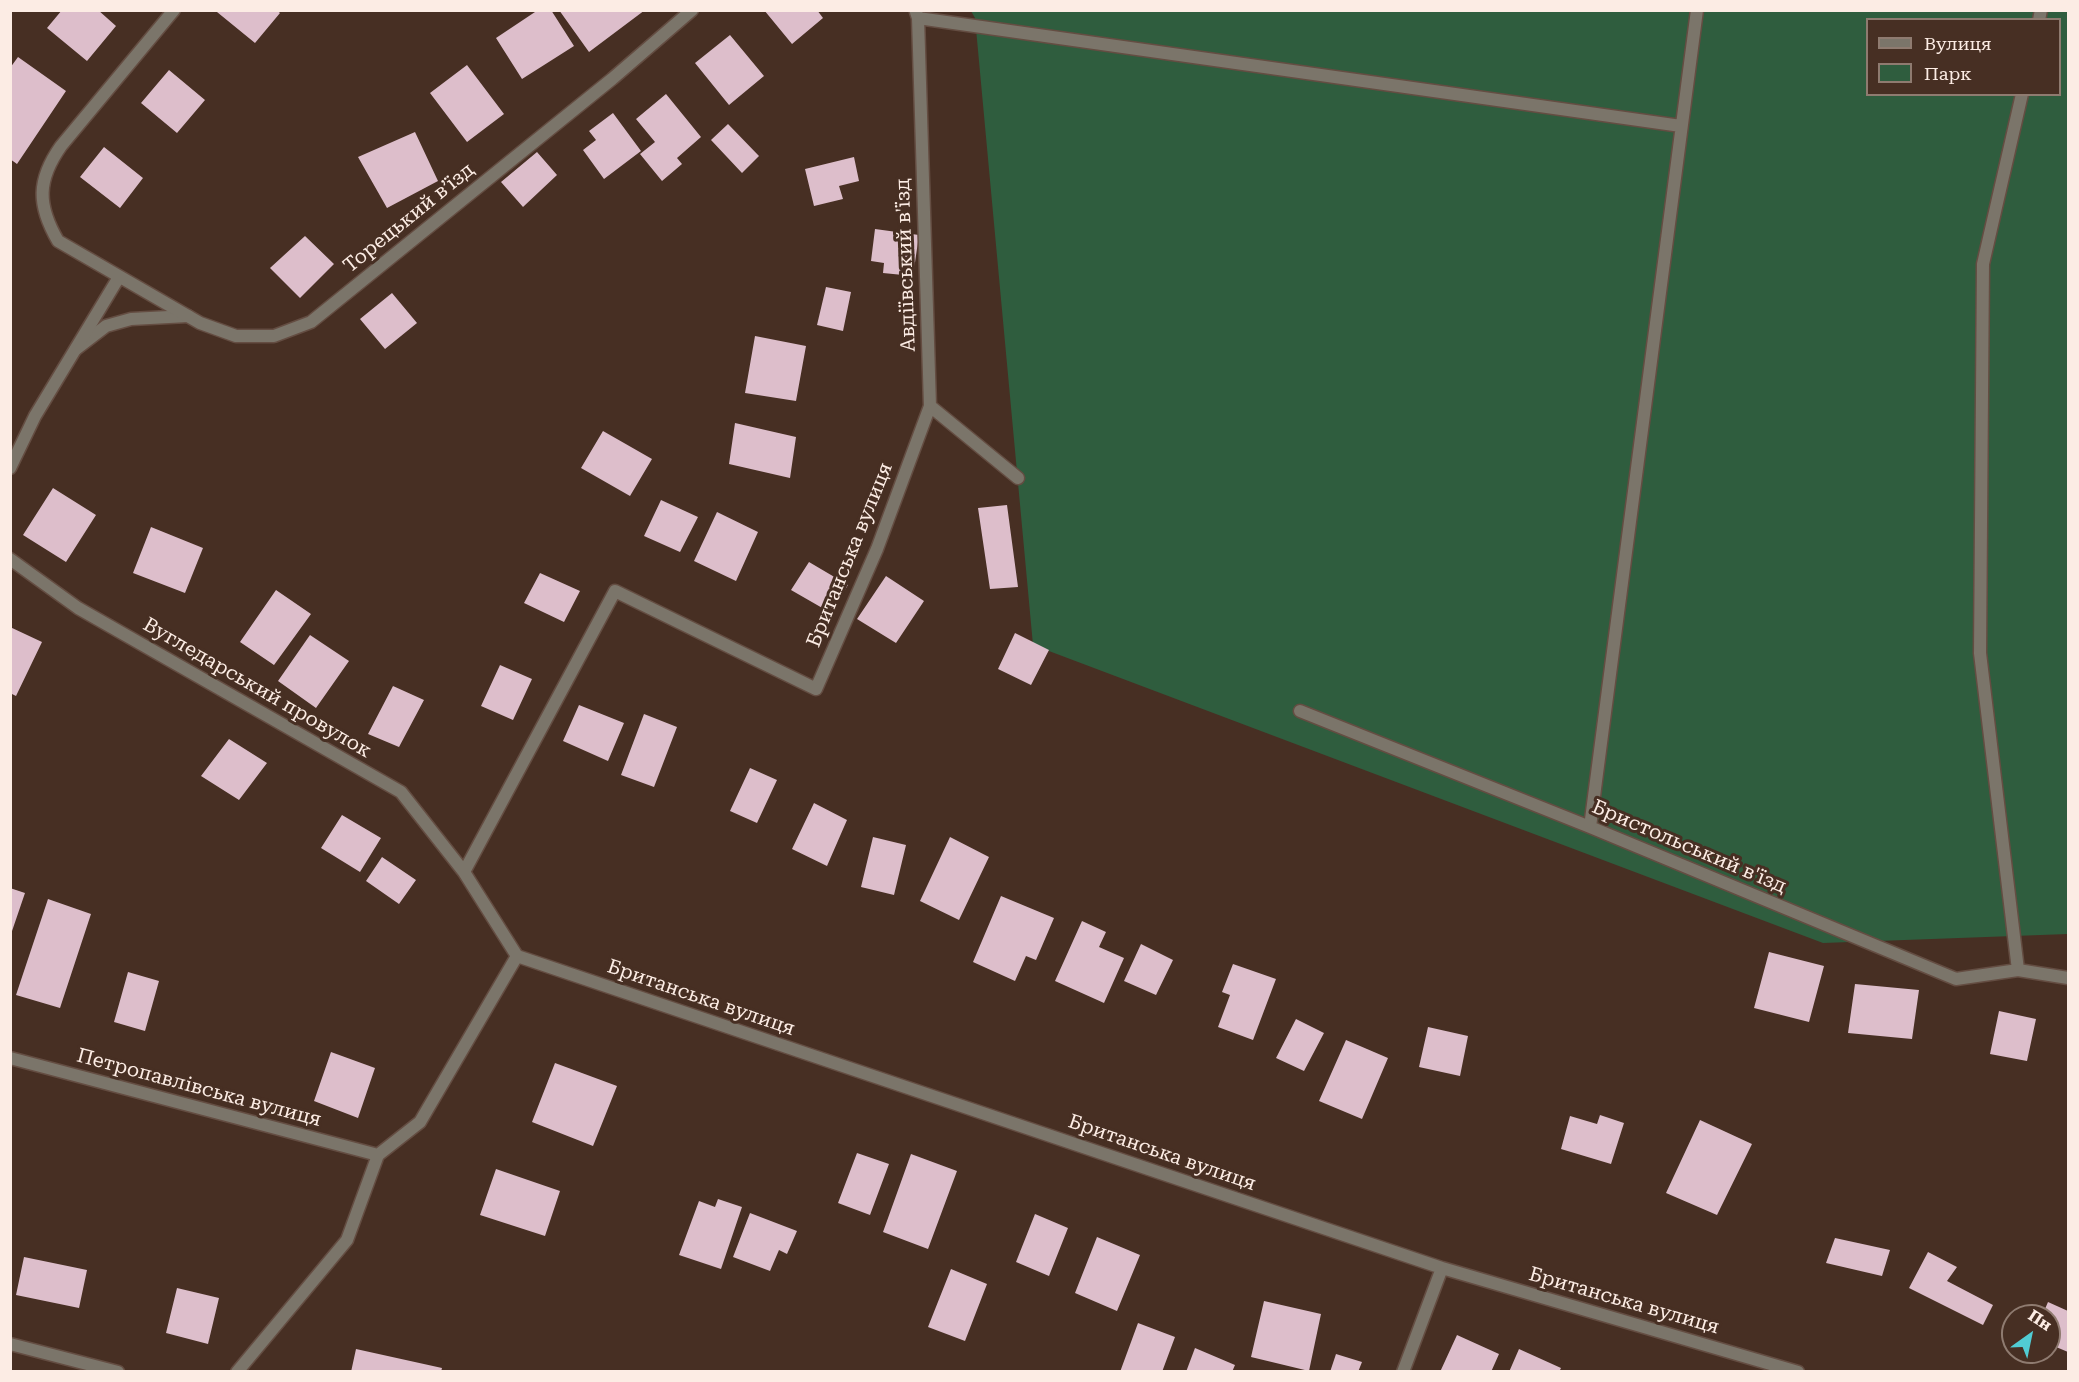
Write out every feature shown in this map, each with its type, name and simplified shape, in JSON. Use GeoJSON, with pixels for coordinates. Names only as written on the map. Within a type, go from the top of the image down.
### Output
{"type":"FeatureCollection","features":[{"type":"Feature","properties":{"kind":"street","name":"Торецький в’їзд"},"geometry":{"type":"LineString","coordinates":[[174,10],[49,163],[43,183],[42,203],[48,223],[58,241],[188,316],[236,336],[274,336],[311,322],[612,79],[692,10]]}},
{"type":"Feature","properties":{"kind":"street"},"geometry":{"type":"LineString","coordinates":[[1590,827],[1697,10]]}},
{"type":"Feature","properties":{"kind":"street"},"geometry":{"type":"LineString","coordinates":[[917,14],[1681,126]]}},
{"type":"Feature","properties":{"kind":"street","name":"Авдіївський в'їзд"},"geometry":{"type":"LineString","coordinates":[[917,14],[930,406]]}},
{"type":"Feature","properties":{"kind":"street"},"geometry":{"type":"LineString","coordinates":[[2018,970],[1980,653],[1983,264],[2022,96]]}},
{"type":"Feature","properties":{"kind":"street"},"geometry":{"type":"LineString","coordinates":[[10,468],[35,416],[119,277]]}},
{"type":"Feature","properties":{"kind":"street"},"geometry":{"type":"LineString","coordinates":[[75,350],[106,326],[131,319],[188,316]]}},
{"type":"Feature","properties":{"kind":"street"},"geometry":{"type":"LineString","coordinates":[[930,406],[1018,478]]}},
{"type":"Feature","properties":{"kind":"street","name":"Британська вулиця"},"geometry":{"type":"LineString","coordinates":[[464,872],[615,591],[816,689],[877,549],[930,406]]}},
{"type":"Feature","properties":{"kind":"street","name":"Вугледарський провулок"},"geometry":{"type":"LineString","coordinates":[[10,559],[78,608],[401,792],[464,872]]}},
{"type":"Feature","properties":{"kind":"street","name":"Бристольський в'їзд"},"geometry":{"type":"LineString","coordinates":[[1300,711],[1590,827],[1956,979],[2018,970],[2068,978]]}},
{"type":"Feature","properties":{"kind":"street"},"geometry":{"type":"LineString","coordinates":[[237,1371],[347,1240],[378,1155],[420,1122],[518,956],[464,872]]}},
{"type":"Feature","properties":{"kind":"street","name":"Британська вулиця"},"geometry":{"type":"LineString","coordinates":[[518,956],[1442,1268],[1798,1371]]}},
{"type":"Feature","properties":{"kind":"street","name":"Петропавлівська вулиця"},"geometry":{"type":"LineString","coordinates":[[10,1058],[378,1155]]}},
{"type":"Feature","properties":{"kind":"street"},"geometry":{"type":"LineString","coordinates":[[1403,1371],[1442,1268]]}},
{"type":"Feature","properties":{"kind":"street"},"geometry":{"type":"LineString","coordinates":[[10,1344],[118,1371]]}},
{"type":"Feature","properties":{"kind":"green space"},"geometry":{"type":"Polygon","coordinates":[[[971,11],[2068,11],[2068,934],[1823,943],[1033,645],[975,18],[971,11]]]}},
{"type":"Feature","properties":{"kind":"building"},"geometry":{"type":"Polygon","coordinates":[[[62,10],[98,10],[116,26],[87,61],[47,28],[62,10]]]}},
{"type":"Feature","properties":{"kind":"building"},"geometry":{"type":"Polygon","coordinates":[[[218,10],[277,10],[280,13],[255,43],[217,12],[218,10]]]}},
{"type":"Feature","properties":{"kind":"building"},"geometry":{"type":"Polygon","coordinates":[[[538,10],[551,10],[574,46],[522,79],[496,38],[538,10]]]}},
{"type":"Feature","properties":{"kind":"building"},"geometry":{"type":"Polygon","coordinates":[[[559,10],[645,10],[589,52],[559,10]]]}},
{"type":"Feature","properties":{"kind":"building"},"geometry":{"type":"Polygon","coordinates":[[[764,10],[817,10],[823,18],[792,44],[764,10]]]}},
{"type":"Feature","properties":{"kind":"building"},"geometry":{"type":"Polygon","coordinates":[[[730,35],[764,76],[729,105],[695,63],[730,35]]]}},
{"type":"Feature","properties":{"kind":"building"},"geometry":{"type":"Polygon","coordinates":[[[18,57],[66,91],[17,164],[10,159],[10,68],[18,57]]]}},
{"type":"Feature","properties":{"kind":"building"},"geometry":{"type":"Polygon","coordinates":[[[467,65],[504,114],[467,142],[430,93],[467,65]]]}},
{"type":"Feature","properties":{"kind":"building"},"geometry":{"type":"Polygon","coordinates":[[[169,70],[205,100],[177,133],[141,103],[169,70]]]}},
{"type":"Feature","properties":{"kind":"building"},"geometry":{"type":"Polygon","coordinates":[[[666,94],[701,137],[677,158],[682,164],[662,181],[640,154],[655,142],[636,119],[666,94]]]}},
{"type":"Feature","properties":{"kind":"building"},"geometry":{"type":"Polygon","coordinates":[[[613,113],[641,151],[604,179],[583,150],[596,140],[589,131],[613,113]]]}},
{"type":"Feature","properties":{"kind":"building"},"geometry":{"type":"Polygon","coordinates":[[[728,124],[759,156],[742,173],[711,140],[728,124]]]}},
{"type":"Feature","properties":{"kind":"building"},"geometry":{"type":"Polygon","coordinates":[[[415,132],[438,181],[387,208],[358,157],[415,132]]]}},
{"type":"Feature","properties":{"kind":"building"},"geometry":{"type":"Polygon","coordinates":[[[104,147],[143,178],[120,208],[80,177],[104,147]]]}},
{"type":"Feature","properties":{"kind":"building"},"geometry":{"type":"Polygon","coordinates":[[[537,152],[557,175],[523,207],[501,182],[537,152]]]}},
{"type":"Feature","properties":{"kind":"building"},"geometry":{"type":"Polygon","coordinates":[[[854,157],[859,181],[839,186],[843,199],[814,206],[805,169],[854,157]]]}},
{"type":"Feature","properties":{"kind":"building"},"geometry":{"type":"Polygon","coordinates":[[[875,229],[919,235],[913,276],[883,273],[884,263],[871,261],[875,229]]]}},
{"type":"Feature","properties":{"kind":"building"},"geometry":{"type":"Polygon","coordinates":[[[305,236],[334,264],[300,298],[270,268],[305,236]]]}},
{"type":"Feature","properties":{"kind":"building"},"geometry":{"type":"Polygon","coordinates":[[[826,287],[851,292],[843,331],[817,325],[826,287]]]}},
{"type":"Feature","properties":{"kind":"building"},"geometry":{"type":"Polygon","coordinates":[[[392,293],[417,323],[385,349],[360,319],[392,293]]]}},
{"type":"Feature","properties":{"kind":"building"},"geometry":{"type":"Polygon","coordinates":[[[755,336],[806,346],[796,401],[745,393],[755,336]]]}},
{"type":"Feature","properties":{"kind":"building"},"geometry":{"type":"Polygon","coordinates":[[[735,423],[796,437],[790,478],[729,464],[735,423]]]}},
{"type":"Feature","properties":{"kind":"building"},"geometry":{"type":"Polygon","coordinates":[[[603,431],[652,459],[630,496],[581,468],[603,431]]]}},
{"type":"Feature","properties":{"kind":"building"},"geometry":{"type":"Polygon","coordinates":[[[53,488],[96,515],[66,562],[23,535],[53,488]]]}},
{"type":"Feature","properties":{"kind":"building"},"geometry":{"type":"Polygon","coordinates":[[[661,500],[698,517],[680,552],[644,536],[661,500]]]}},
{"type":"Feature","properties":{"kind":"building"},"geometry":{"type":"Polygon","coordinates":[[[1007,505],[1018,587],[990,589],[978,508],[1007,505]]]}},
{"type":"Feature","properties":{"kind":"building"},"geometry":{"type":"Polygon","coordinates":[[[717,512],[758,532],[736,581],[694,561],[717,512]]]}},
{"type":"Feature","properties":{"kind":"building"},"geometry":{"type":"Polygon","coordinates":[[[151,527],[203,548],[185,593],[133,573],[151,527]]]}},
{"type":"Feature","properties":{"kind":"building"},"geometry":{"type":"Polygon","coordinates":[[[809,562],[848,585],[831,613],[791,590],[809,562]]]}},
{"type":"Feature","properties":{"kind":"building"},"geometry":{"type":"Polygon","coordinates":[[[540,573],[580,591],[564,622],[524,603],[540,573]]]}},
{"type":"Feature","properties":{"kind":"building"},"geometry":{"type":"Polygon","coordinates":[[[886,576],[924,601],[896,643],[857,619],[886,576]]]}},
{"type":"Feature","properties":{"kind":"building"},"geometry":{"type":"Polygon","coordinates":[[[276,590],[311,614],[274,665],[240,642],[276,590]]]}},
{"type":"Feature","properties":{"kind":"building"},"geometry":{"type":"Polygon","coordinates":[[[10,627],[42,642],[16,696],[10,693],[10,627]]]}},
{"type":"Feature","properties":{"kind":"building"},"geometry":{"type":"Polygon","coordinates":[[[1015,633],[1049,650],[1031,685],[998,669],[1015,633]]]}},
{"type":"Feature","properties":{"kind":"building"},"geometry":{"type":"Polygon","coordinates":[[[310,635],[349,661],[316,708],[278,681],[310,635]]]}},
{"type":"Feature","properties":{"kind":"building"},"geometry":{"type":"Polygon","coordinates":[[[500,665],[532,679],[513,720],[481,706],[500,665]]]}},
{"type":"Feature","properties":{"kind":"building"},"geometry":{"type":"Polygon","coordinates":[[[393,686],[424,700],[399,747],[368,734],[393,686]]]}},
{"type":"Feature","properties":{"kind":"building"},"geometry":{"type":"Polygon","coordinates":[[[579,705],[624,723],[608,761],[563,741],[579,705]]]}},
{"type":"Feature","properties":{"kind":"building"},"geometry":{"type":"Polygon","coordinates":[[[644,714],[677,727],[654,787],[621,775],[644,714]]]}},
{"type":"Feature","properties":{"kind":"building"},"geometry":{"type":"Polygon","coordinates":[[[229,739],[267,763],[239,800],[201,776],[229,739]]]}},
{"type":"Feature","properties":{"kind":"building"},"geometry":{"type":"Polygon","coordinates":[[[750,768],[777,780],[757,823],[730,811],[750,768]]]}},
{"type":"Feature","properties":{"kind":"building"},"geometry":{"type":"Polygon","coordinates":[[[814,803],[847,820],[827,866],[792,849],[814,803]]]}},
{"type":"Feature","properties":{"kind":"building"},"geometry":{"type":"Polygon","coordinates":[[[342,815],[381,838],[360,872],[321,848],[342,815]]]}},
{"type":"Feature","properties":{"kind":"building"},"geometry":{"type":"Polygon","coordinates":[[[873,837],[906,845],[894,895],[861,887],[873,837]]]}},
{"type":"Feature","properties":{"kind":"building"},"geometry":{"type":"Polygon","coordinates":[[[950,837],[989,857],[959,920],[920,901],[950,837]]]}},
{"type":"Feature","properties":{"kind":"building"},"geometry":{"type":"Polygon","coordinates":[[[382,857],[416,880],[399,904],[366,881],[382,857]]]}},
{"type":"Feature","properties":{"kind":"building"},"geometry":{"type":"Polygon","coordinates":[[[10,888],[25,893],[11,934],[10,934],[10,888]]]}},
{"type":"Feature","properties":{"kind":"building"},"geometry":{"type":"Polygon","coordinates":[[[1001,896],[1054,918],[1036,960],[1026,956],[1015,981],[973,962],[1001,896]]]}},
{"type":"Feature","properties":{"kind":"building"},"geometry":{"type":"Polygon","coordinates":[[[48,899],[91,914],[60,1008],[16,995],[48,899]]]}},
{"type":"Feature","properties":{"kind":"building"},"geometry":{"type":"Polygon","coordinates":[[[1082,921],[1106,932],[1099,947],[1124,958],[1104,1003],[1055,981],[1082,921]]]}},
{"type":"Feature","properties":{"kind":"building"},"geometry":{"type":"Polygon","coordinates":[[[1141,944],[1173,960],[1156,995],[1124,981],[1141,944]]]}},
{"type":"Feature","properties":{"kind":"building"},"geometry":{"type":"Polygon","coordinates":[[[1769,952],[1824,966],[1809,1022],[1754,1008],[1769,952]]]}},
{"type":"Feature","properties":{"kind":"building"},"geometry":{"type":"Polygon","coordinates":[[[1233,964],[1276,979],[1253,1040],[1218,1027],[1230,995],[1222,992],[1233,964]]]}},
{"type":"Feature","properties":{"kind":"building"},"geometry":{"type":"Polygon","coordinates":[[[128,972],[159,981],[145,1031],[114,1022],[128,972]]]}},
{"type":"Feature","properties":{"kind":"building"},"geometry":{"type":"Polygon","coordinates":[[[1855,984],[1919,990],[1912,1039],[1848,1033],[1855,984]]]}},
{"type":"Feature","properties":{"kind":"building"},"geometry":{"type":"Polygon","coordinates":[[[1999,1011],[2036,1019],[2027,1061],[1990,1054],[1999,1011]]]}},
{"type":"Feature","properties":{"kind":"building"},"geometry":{"type":"Polygon","coordinates":[[[1296,1019],[1324,1033],[1304,1071],[1276,1058],[1296,1019]]]}},
{"type":"Feature","properties":{"kind":"building"},"geometry":{"type":"Polygon","coordinates":[[[1428,1027],[1468,1036],[1460,1076],[1419,1067],[1428,1027]]]}},
{"type":"Feature","properties":{"kind":"building"},"geometry":{"type":"Polygon","coordinates":[[[1346,1040],[1388,1058],[1362,1119],[1319,1101],[1346,1040]]]}},
{"type":"Feature","properties":{"kind":"building"},"geometry":{"type":"Polygon","coordinates":[[[331,1052],[375,1068],[358,1118],[314,1101],[331,1052]]]}},
{"type":"Feature","properties":{"kind":"building"},"geometry":{"type":"Polygon","coordinates":[[[555,1063],[617,1086],[593,1146],[532,1122],[555,1063]]]}},
{"type":"Feature","properties":{"kind":"building"},"geometry":{"type":"Polygon","coordinates":[[[1600,1115],[1624,1123],[1611,1164],[1561,1149],[1570,1116],[1597,1124],[1600,1115]]]}},
{"type":"Feature","properties":{"kind":"building"},"geometry":{"type":"Polygon","coordinates":[[[1700,1120],[1752,1144],[1717,1215],[1666,1193],[1700,1120]]]}},
{"type":"Feature","properties":{"kind":"building"},"geometry":{"type":"Polygon","coordinates":[[[857,1153],[889,1164],[870,1215],[838,1203],[857,1153]]]}},
{"type":"Feature","properties":{"kind":"building"},"geometry":{"type":"Polygon","coordinates":[[[911,1154],[957,1171],[928,1249],[883,1232],[911,1154]]]}},
{"type":"Feature","properties":{"kind":"building"},"geometry":{"type":"Polygon","coordinates":[[[496,1169],[560,1191],[545,1236],[480,1215],[496,1169]]]}},
{"type":"Feature","properties":{"kind":"building"},"geometry":{"type":"Polygon","coordinates":[[[718,1199],[742,1207],[721,1269],[679,1255],[699,1201],[715,1207],[718,1199]]]}},
{"type":"Feature","properties":{"kind":"building"},"geometry":{"type":"Polygon","coordinates":[[[750,1213],[797,1231],[787,1254],[779,1250],[770,1271],[733,1257],[750,1213]]]}},
{"type":"Feature","properties":{"kind":"building"},"geometry":{"type":"Polygon","coordinates":[[[1035,1214],[1068,1228],[1049,1276],[1016,1262],[1035,1214]]]}},
{"type":"Feature","properties":{"kind":"building"},"geometry":{"type":"Polygon","coordinates":[[[1097,1237],[1140,1255],[1117,1311],[1075,1293],[1097,1237]]]}},
{"type":"Feature","properties":{"kind":"building"},"geometry":{"type":"Polygon","coordinates":[[[1835,1238],[1890,1250],[1882,1276],[1826,1263],[1835,1238]]]}},
{"type":"Feature","properties":{"kind":"building"},"geometry":{"type":"Polygon","coordinates":[[[1928,1252],[1957,1267],[1947,1281],[1993,1305],[1983,1325],[1909,1288],[1928,1252]]]}},
{"type":"Feature","properties":{"kind":"building"},"geometry":{"type":"Polygon","coordinates":[[[24,1257],[87,1270],[79,1308],[16,1295],[24,1257]]]}},
{"type":"Feature","properties":{"kind":"building"},"geometry":{"type":"Polygon","coordinates":[[[951,1269],[987,1284],[965,1341],[928,1327],[951,1269]]]}},
{"type":"Feature","properties":{"kind":"building"},"geometry":{"type":"Polygon","coordinates":[[[177,1288],[219,1298],[208,1344],[166,1333],[177,1288]]]}},
{"type":"Feature","properties":{"kind":"building"},"geometry":{"type":"Polygon","coordinates":[[[1264,1301],[1321,1314],[1309,1371],[1251,1357],[1264,1301]]]}},
{"type":"Feature","properties":{"kind":"building"},"geometry":{"type":"Polygon","coordinates":[[[2061,1308],[2068,1311],[2068,1352],[2061,1349],[2061,1308]]]}},
{"type":"Feature","properties":{"kind":"building"},"geometry":{"type":"Polygon","coordinates":[[[1138,1323],[1175,1337],[1162,1372],[1120,1372],[1138,1323]]]}},
{"type":"Feature","properties":{"kind":"building"},"geometry":{"type":"Polygon","coordinates":[[[1457,1335],[1499,1354],[1491,1372],[1440,1372],[1457,1335]]]}},
{"type":"Feature","properties":{"kind":"building"},"geometry":{"type":"Polygon","coordinates":[[[1195,1348],[1235,1365],[1232,1372],[1186,1372],[1195,1348]]]}},
{"type":"Feature","properties":{"kind":"building"},"geometry":{"type":"Polygon","coordinates":[[[356,1349],[442,1368],[441,1372],[351,1372],[356,1349]]]}},
{"type":"Feature","properties":{"kind":"building"},"geometry":{"type":"Polygon","coordinates":[[[1519,1349],[1561,1368],[1559,1372],[1509,1372],[1519,1349]]]}},
{"type":"Feature","properties":{"kind":"building"},"geometry":{"type":"Polygon","coordinates":[[[1336,1354],[1362,1362],[1358,1372],[1330,1372],[1336,1354]]]}}]}
